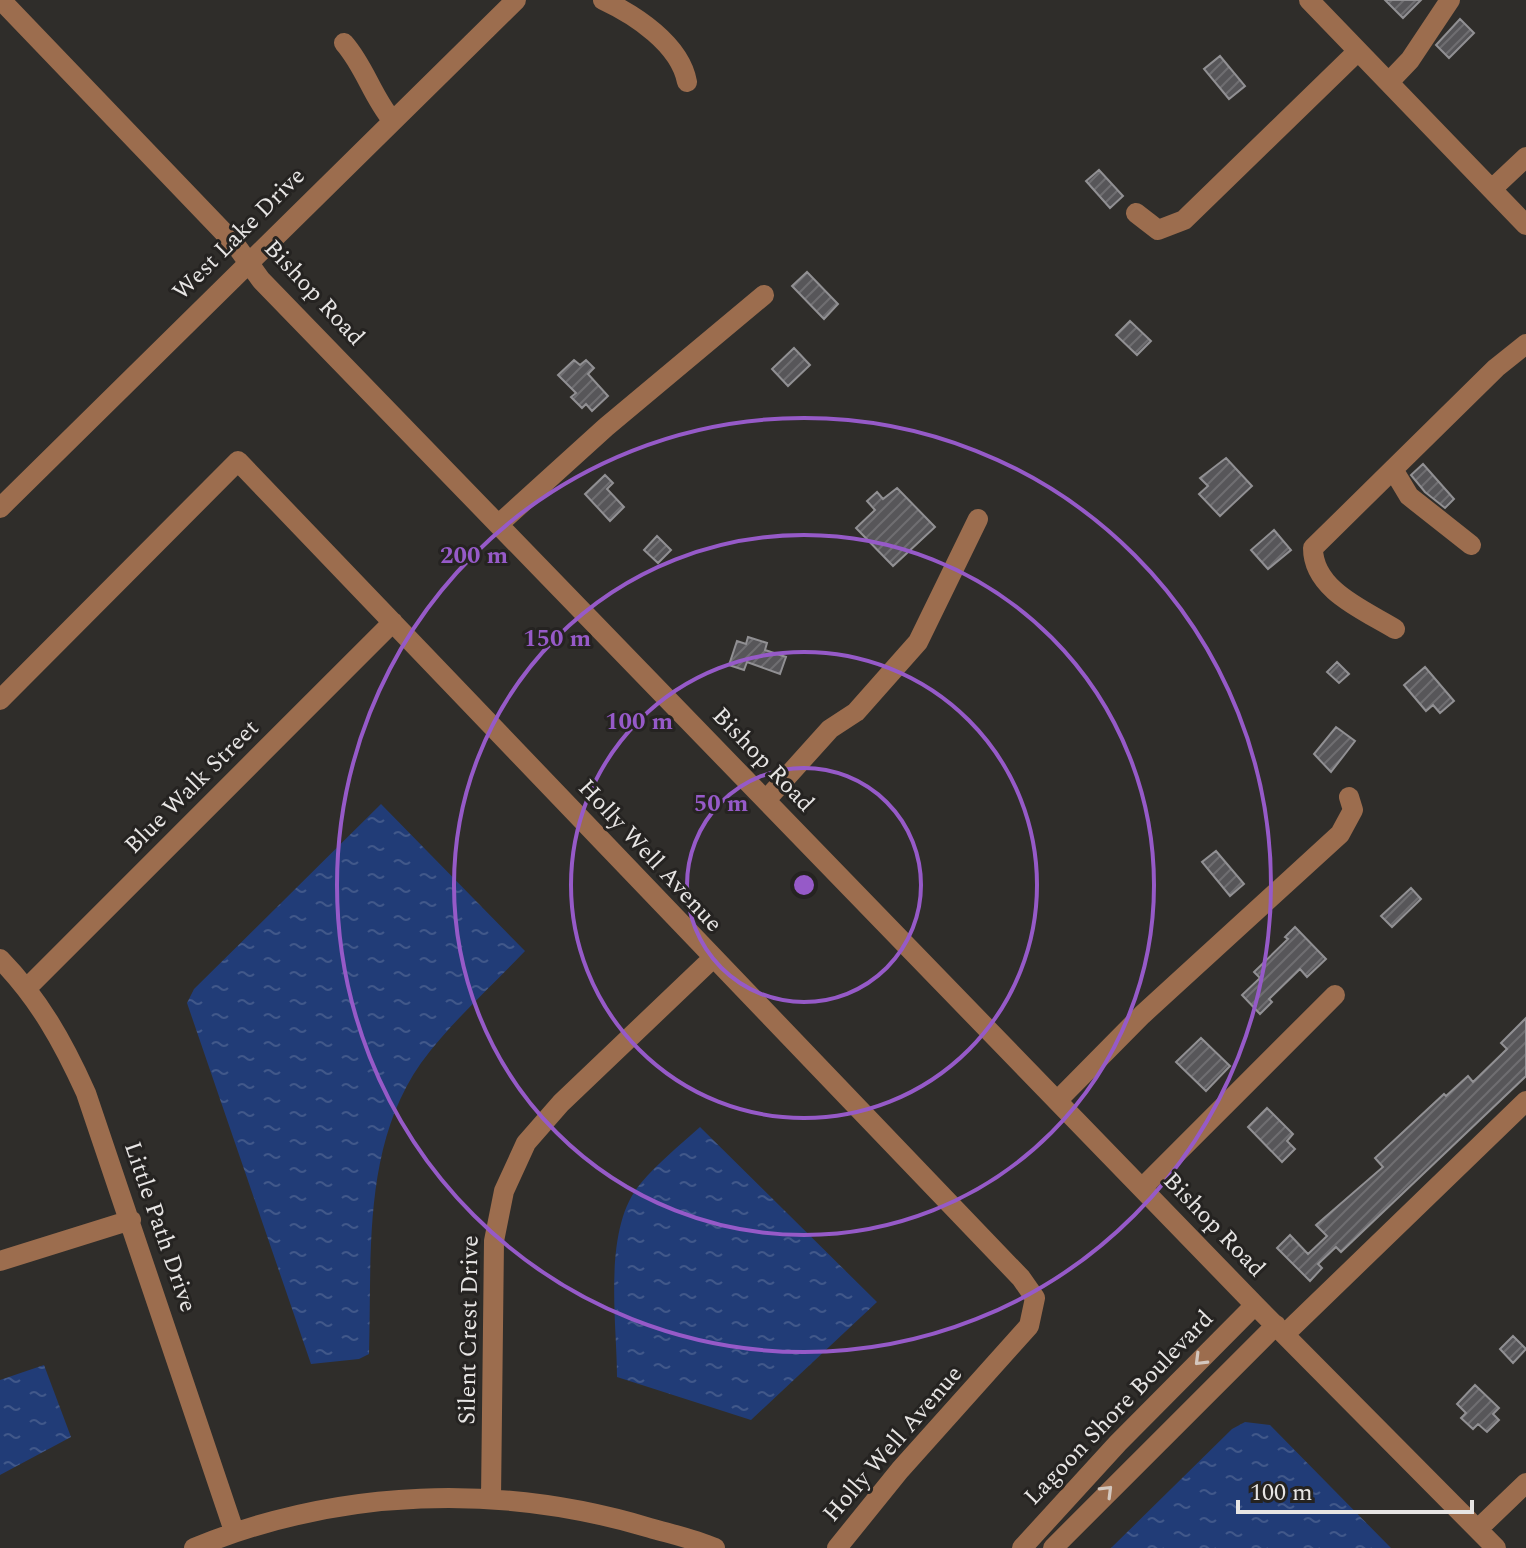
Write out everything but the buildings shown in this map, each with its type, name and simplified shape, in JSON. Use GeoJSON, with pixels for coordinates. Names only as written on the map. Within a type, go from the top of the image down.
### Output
{"type":"FeatureCollection","features":[{"type":"Feature","properties":{"kind":"street","name":"Bishop Road"},"geometry":{"type":"LineString","coordinates":[[1,0],[248,261],[261,280],[1255,1305],[1496,1548]]}},
{"type":"Feature","properties":{"kind":"street","name":"West Lake Drive"},"geometry":{"type":"LineString","coordinates":[[0,508],[516,0]]}},
{"type":"Feature","properties":{"kind":"street"},"geometry":{"type":"LineString","coordinates":[[603,0],[632,13],[651,28],[681,67],[687,82]]}},
{"type":"Feature","properties":{"kind":"street"},"geometry":{"type":"LineString","coordinates":[[1309,0],[1526,225]]}},
{"type":"Feature","properties":{"kind":"street"},"geometry":{"type":"LineString","coordinates":[[1389,82],[1410,60],[1450,0]]}},
{"type":"Feature","properties":{"kind":"street"},"geometry":{"type":"LineString","coordinates":[[344,43],[360,63],[375,100],[392,120]]}},
{"type":"Feature","properties":{"kind":"street"},"geometry":{"type":"LineString","coordinates":[[1136,213],[1158,230],[1184,220],[1358,51]]}},
{"type":"Feature","properties":{"kind":"street"},"geometry":{"type":"LineString","coordinates":[[1492,189],[1526,157]]}},
{"type":"Feature","properties":{"kind":"street"},"geometry":{"type":"LineString","coordinates":[[499,524],[606,427],[764,295]]}},
{"type":"Feature","properties":{"kind":"street"},"geometry":{"type":"LineString","coordinates":[[1395,629],[1345,598],[1320,577],[1313,560],[1313,548],[1496,368],[1526,344]]}},
{"type":"Feature","properties":{"kind":"street","name":"Holly Well Avenue"},"geometry":{"type":"LineString","coordinates":[[0,700],[238,461],[1021,1278],[1035,1298],[1029,1326],[883,1490],[837,1548]]}},
{"type":"Feature","properties":{"kind":"street"},"geometry":{"type":"LineString","coordinates":[[1394,471],[1409,496],[1471,545]]}},
{"type":"Feature","properties":{"kind":"street"},"geometry":{"type":"LineString","coordinates":[[766,800],[830,729],[856,712],[918,642],[978,519]]}},
{"type":"Feature","properties":{"kind":"street","name":"Blue Walk Street"},"geometry":{"type":"LineString","coordinates":[[27,988],[393,622]]}},
{"type":"Feature","properties":{"kind":"street"},"geometry":{"type":"LineString","coordinates":[[1058,1100],[1142,1015],[1340,834],[1353,810],[1349,797]]}},
{"type":"Feature","properties":{"kind":"street","name":"Little Path Drive"},"geometry":{"type":"LineString","coordinates":[[0,959],[27,988],[61,1038],[86,1093],[234,1531]]}},
{"type":"Feature","properties":{"kind":"street","name":"Silent Crest Drive"},"geometry":{"type":"LineString","coordinates":[[491,1499],[494,1241],[504,1191],[526,1143],[561,1103],[712,959]]}},
{"type":"Feature","properties":{"kind":"street"},"geometry":{"type":"LineString","coordinates":[[1142,1188],[1335,995]]}},
{"type":"Feature","properties":{"kind":"street","name":"Lagoon Shore Boulevard"},"geometry":{"type":"LineString","coordinates":[[1053,1548],[1280,1330],[1526,1101]]}},
{"type":"Feature","properties":{"kind":"street"},"geometry":{"type":"LineString","coordinates":[[0,1261],[131,1220]]}},
{"type":"Feature","properties":{"kind":"street","name":"Lagoon Shore Boulevard"},"geometry":{"type":"LineString","coordinates":[[1022,1548],[1118,1443],[1255,1305]]}},
{"type":"Feature","properties":{"kind":"street"},"geometry":{"type":"LineString","coordinates":[[1478,1529],[1526,1483]]}},
{"type":"Feature","properties":{"kind":"street"},"geometry":{"type":"LineString","coordinates":[[194,1548],[234,1531],[334,1507],[407,1498],[491,1499],[588,1509],[715,1548]]}},
{"type":"Feature","properties":{"kind":"water"},"geometry":{"type":"Polygon","coordinates":[[[381,804],[525,951],[458,1019],[421,1063],[402,1096],[388,1130],[374,1203],[369,1354],[359,1359],[311,1364],[187,1003],[194,989],[381,804]]]}},
{"type":"Feature","properties":{"kind":"water"},"geometry":{"type":"Polygon","coordinates":[[[700,1127],[877,1302],[751,1420],[617,1377],[614,1276],[621,1224],[629,1202],[641,1183],[700,1127]]]}},
{"type":"Feature","properties":{"kind":"water"},"geometry":{"type":"Polygon","coordinates":[[[44,1365],[71,1437],[0,1475],[0,1380],[44,1365]]]}},
{"type":"Feature","properties":{"kind":"water"},"geometry":{"type":"Polygon","coordinates":[[[1245,1422],[1270,1425],[1391,1548],[1111,1548],[1232,1429],[1245,1422]]]}}]}
